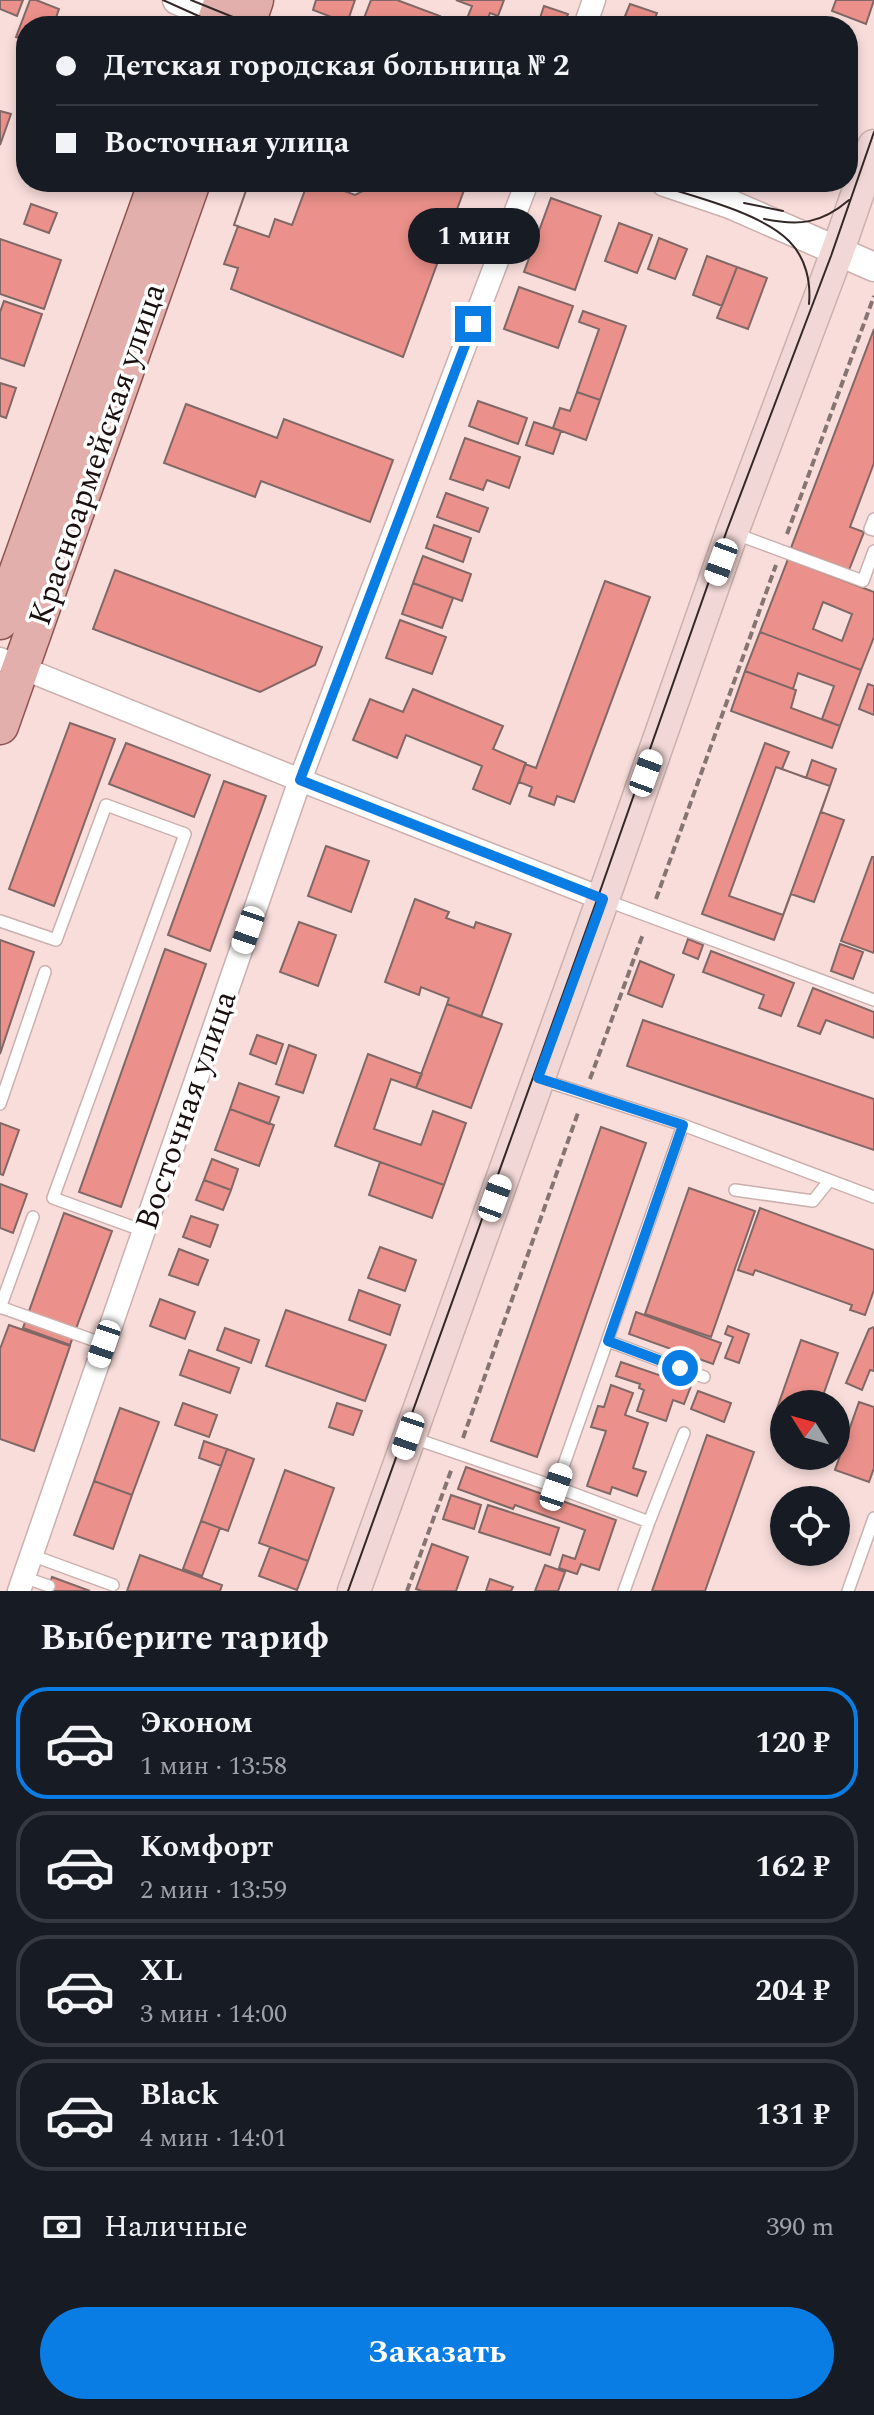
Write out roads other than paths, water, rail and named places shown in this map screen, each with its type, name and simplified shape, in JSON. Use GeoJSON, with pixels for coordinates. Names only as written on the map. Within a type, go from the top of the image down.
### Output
{"type":"FeatureCollection","features":[{"type":"Feature","properties":{"kind":"main road"},"geometry":{"type":"LineString","coordinates":[[232,16],[255,0]]}},
{"type":"Feature","properties":{"kind":"main road"},"geometry":{"type":"LineString","coordinates":[[354,1591],[732,532],[874,146]]}},
{"type":"Feature","properties":{"kind":"main road","name":"Красноармейская улица"},"geometry":{"type":"LineString","coordinates":[[0,621],[153,192]]}},
{"type":"Feature","properties":{"kind":"main road","name":"Красноармейская улица"},"geometry":{"type":"LineString","coordinates":[[0,726],[10,663],[188,192]]}},
{"type":"Feature","properties":{"kind":"street"},"geometry":{"type":"LineString","coordinates":[[177,0],[220,16]]}},
{"type":"Feature","properties":{"kind":"street","name":"Восточная улица"},"geometry":{"type":"LineString","coordinates":[[21,1584],[300,780],[523,192]]}},
{"type":"Feature","properties":{"kind":"street"},"geometry":{"type":"LineString","coordinates":[[695,192],[730,204],[874,267]]}},
{"type":"Feature","properties":{"kind":"street"},"geometry":{"type":"LineString","coordinates":[[10,663],[603,899]]}},
{"type":"Feature","properties":{"kind":"lane"},"geometry":{"type":"LineString","coordinates":[[874,519],[870,529],[874,530]]}},
{"type":"Feature","properties":{"kind":"lane"},"geometry":{"type":"LineString","coordinates":[[732,532],[863,581],[874,551]]}},
{"type":"Feature","properties":{"kind":"lane"},"geometry":{"type":"LineString","coordinates":[[0,921],[56,940],[106,805],[185,834],[53,1198],[144,1231]]}},
{"type":"Feature","properties":{"kind":"lane"},"geometry":{"type":"LineString","coordinates":[[603,899],[874,1000]]}},
{"type":"Feature","properties":{"kind":"lane"},"geometry":{"type":"LineString","coordinates":[[0,1104],[45,972]]}},
{"type":"Feature","properties":{"kind":"lane"},"geometry":{"type":"LineString","coordinates":[[538,1078],[683,1125],[874,1197]]}},
{"type":"Feature","properties":{"kind":"lane"},"geometry":{"type":"LineString","coordinates":[[556,1487],[683,1125]]}},
{"type":"Feature","properties":{"kind":"lane"},"geometry":{"type":"LineString","coordinates":[[735,1190],[813,1201],[829,1181]]}},
{"type":"Feature","properties":{"kind":"lane"},"geometry":{"type":"LineString","coordinates":[[33,1217],[0,1308],[104,1344]]}},
{"type":"Feature","properties":{"kind":"lane"},"geometry":{"type":"LineString","coordinates":[[608,1341],[704,1377]]}},
{"type":"Feature","properties":{"kind":"lane"},"geometry":{"type":"LineString","coordinates":[[624,1591],[684,1433]]}},
{"type":"Feature","properties":{"kind":"lane"},"geometry":{"type":"LineString","coordinates":[[408,1436],[649,1522]]}},
{"type":"Feature","properties":{"kind":"lane"},"geometry":{"type":"LineString","coordinates":[[848,1591],[874,1518]]}},
{"type":"Feature","properties":{"kind":"lane"},"geometry":{"type":"LineString","coordinates":[[31,1555],[113,1585]]}},
{"type":"Feature","properties":{"kind":"lane"},"geometry":{"type":"LineString","coordinates":[[21,1584],[49,1586]]}},
{"type":"Feature","properties":{"kind":"tram line"},"geometry":{"type":"LineString","coordinates":[[163,0],[199,16]]}},
{"type":"Feature","properties":{"kind":"tram line"},"geometry":{"type":"LineString","coordinates":[[191,0],[230,16]]}},
{"type":"Feature","properties":{"kind":"tram line"},"geometry":{"type":"LineString","coordinates":[[858,178],[874,132]]}},
{"type":"Feature","properties":{"kind":"tram line"},"geometry":{"type":"LineString","coordinates":[[679,192],[761,221],[789,241],[803,263],[808,279],[809,304]]}},
{"type":"Feature","properties":{"kind":"tram line"},"geometry":{"type":"LineString","coordinates":[[348,1591],[727,530],[853,192]]}},
{"type":"Feature","properties":{"kind":"tram line"},"geometry":{"type":"LineString","coordinates":[[764,219],[809,221],[829,214],[849,200]]}},
{"type":"Feature","properties":{"kind":"tram line"},"geometry":{"type":"LineString","coordinates":[[744,203],[783,211]]}}]}
